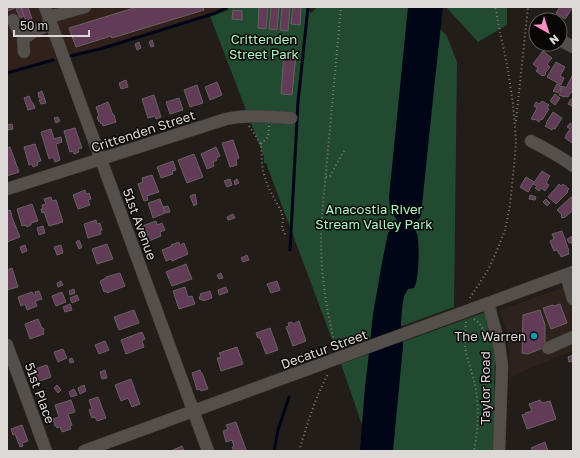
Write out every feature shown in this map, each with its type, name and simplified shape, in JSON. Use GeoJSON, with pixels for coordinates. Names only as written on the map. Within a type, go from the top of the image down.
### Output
{"type":"FeatureCollection","features":[{"type":"Feature","properties":{"kind":"street"},"geometry":{"type":"LineString","coordinates":[[24,52],[23,39],[48,16],[85,7]]}},
{"type":"Feature","properties":{"kind":"street","name":"51st Avenue"},"geometry":{"type":"LineString","coordinates":[[48,16],[208,451]]}},
{"type":"Feature","properties":{"kind":"street"},"geometry":{"type":"LineString","coordinates":[[13,20],[18,30],[32,32]]}},
{"type":"Feature","properties":{"kind":"street","name":"Crittenden Street"},"geometry":{"type":"LineString","coordinates":[[7,190],[226,119],[244,116],[291,118]]}},
{"type":"Feature","properties":{"kind":"street"},"geometry":{"type":"LineString","coordinates":[[531,142],[550,150],[573,166]]}},
{"type":"Feature","properties":{"kind":"street"},"geometry":{"type":"LineString","coordinates":[[569,274],[573,299]]}},
{"type":"Feature","properties":{"kind":"street","name":"Decatur Street"},"geometry":{"type":"LineString","coordinates":[[84,451],[442,320],[470,315],[488,303],[569,274]]}},
{"type":"Feature","properties":{"kind":"street","name":"Taylor Road"},"geometry":{"type":"LineString","coordinates":[[488,303],[499,344],[502,366],[499,451]]}},
{"type":"Feature","properties":{"kind":"street"},"geometry":{"type":"LineString","coordinates":[[548,348],[573,337]]}},
{"type":"Feature","properties":{"kind":"street","name":"51st Place"},"geometry":{"type":"LineString","coordinates":[[7,344],[46,451]]}},
{"type":"Feature","properties":{"kind":"path"},"geometry":{"type":"LineString","coordinates":[[299,451],[306,426],[323,384],[339,358],[326,305],[321,259],[321,227],[342,7]]}},
{"type":"Feature","properties":{"kind":"path"},"geometry":{"type":"LineString","coordinates":[[474,451],[478,420],[478,399],[465,343],[470,315],[470,296],[488,270],[505,230],[510,205],[516,141],[514,104],[494,7]]}},
{"type":"Feature","properties":{"kind":"path"},"geometry":{"type":"LineString","coordinates":[[516,126],[528,7]]}},
{"type":"Feature","properties":{"kind":"path"},"geometry":{"type":"LineString","coordinates":[[244,116],[261,144],[262,163],[268,187],[281,211],[283,218],[282,227],[286,237]]}},
{"type":"Feature","properties":{"kind":"path"},"geometry":{"type":"LineString","coordinates":[[261,144],[268,137],[270,117]]}},
{"type":"Feature","properties":{"kind":"path"},"geometry":{"type":"LineString","coordinates":[[326,177],[330,176],[345,149]]}},
{"type":"Feature","properties":{"kind":"path"},"geometry":{"type":"LineString","coordinates":[[470,315],[484,330]]}},
{"type":"Feature","properties":{"kind":"shaded area"},"geometry":{"type":"Polygon","coordinates":[[[7,7],[227,7],[216,13],[100,49],[7,73],[7,7]]]}},
{"type":"Feature","properties":{"kind":"shaded area"},"geometry":{"type":"Polygon","coordinates":[[[573,284],[573,350],[510,377],[509,350],[500,310],[573,284]]]}},
{"type":"Feature","properties":{"kind":"green space","name":"Anacostia River Stream Valley Park"},"geometry":{"type":"Polygon","coordinates":[[[227,7],[305,7],[311,13],[317,7],[420,7],[447,36],[457,62],[454,307],[336,350],[266,163],[264,163],[264,157],[210,16],[229,10],[227,7]]]}},
{"type":"Feature","properties":{"kind":"green space"},"geometry":{"type":"Polygon","coordinates":[[[446,7],[507,7],[507,25],[478,42],[446,7]]]}},
{"type":"Feature","properties":{"kind":"green space"},"geometry":{"type":"Polygon","coordinates":[[[497,308],[494,384],[496,399],[496,430],[493,451],[371,451],[341,364],[497,308]]]}},
{"type":"Feature","properties":{"kind":"water"},"geometry":{"type":"Polygon","coordinates":[[[408,7],[443,7],[421,215],[419,219],[414,222],[418,239],[418,270],[416,284],[414,288],[408,289],[404,296],[402,309],[401,323],[403,346],[393,451],[360,451],[373,314],[388,233],[397,220],[390,210],[389,197],[408,7]]]}},
{"type":"Feature","properties":{"kind":"building"},"geometry":{"type":"Polygon","coordinates":[[[7,7],[18,7],[7,11],[7,7]]]}},
{"type":"Feature","properties":{"kind":"building"},"geometry":{"type":"Polygon","coordinates":[[[20,7],[28,7],[32,19],[26,21],[20,7]]]}},
{"type":"Feature","properties":{"kind":"building"},"geometry":{"type":"Polygon","coordinates":[[[21,7],[24,16],[20,18],[16,9],[21,7]]]}},
{"type":"Feature","properties":{"kind":"building"},"geometry":{"type":"Polygon","coordinates":[[[137,7],[203,7],[204,10],[112,38],[111,36],[76,47],[69,28],[137,7]]]}},
{"type":"Feature","properties":{"kind":"building"},"geometry":{"type":"Polygon","coordinates":[[[259,7],[268,7],[266,29],[258,28],[259,7]]]}},
{"type":"Feature","properties":{"kind":"building"},"geometry":{"type":"Polygon","coordinates":[[[271,7],[279,7],[277,30],[269,29],[271,7]]]}},
{"type":"Feature","properties":{"kind":"building"},"geometry":{"type":"Polygon","coordinates":[[[282,7],[290,7],[288,31],[280,30],[282,7]]]}},
{"type":"Feature","properties":{"kind":"building"},"geometry":{"type":"Polygon","coordinates":[[[293,7],[301,7],[300,25],[291,24],[293,7]]]}},
{"type":"Feature","properties":{"kind":"building"},"geometry":{"type":"Polygon","coordinates":[[[560,7],[573,7],[568,14],[568,12],[557,12],[560,7]]]}},
{"type":"Feature","properties":{"kind":"building"},"geometry":{"type":"Polygon","coordinates":[[[233,10],[242,11],[242,20],[232,19],[233,10]]]}},
{"type":"Feature","properties":{"kind":"building"},"geometry":{"type":"Polygon","coordinates":[[[250,37],[261,38],[261,42],[250,41],[250,37]]]}},
{"type":"Feature","properties":{"kind":"building"},"geometry":{"type":"Polygon","coordinates":[[[152,40],[154,46],[151,47],[149,42],[152,40]]]}},
{"type":"Feature","properties":{"kind":"building"},"geometry":{"type":"Polygon","coordinates":[[[139,42],[141,48],[137,50],[135,44],[139,42]]]}},
{"type":"Feature","properties":{"kind":"building"},"geometry":{"type":"Polygon","coordinates":[[[284,52],[296,53],[292,95],[281,94],[284,52]]]}},
{"type":"Feature","properties":{"kind":"building"},"geometry":{"type":"Polygon","coordinates":[[[542,52],[552,58],[547,64],[550,67],[544,76],[536,71],[538,68],[533,64],[542,52]]]}},
{"type":"Feature","properties":{"kind":"building"},"geometry":{"type":"Polygon","coordinates":[[[556,62],[565,67],[560,76],[564,78],[561,85],[547,77],[556,62]]]}},
{"type":"Feature","properties":{"kind":"building"},"geometry":{"type":"Polygon","coordinates":[[[573,74],[573,93],[571,92],[568,97],[559,95],[563,86],[566,88],[573,74]]]}},
{"type":"Feature","properties":{"kind":"building"},"geometry":{"type":"Polygon","coordinates":[[[126,80],[128,87],[121,89],[119,83],[126,80]]]}},
{"type":"Feature","properties":{"kind":"building"},"geometry":{"type":"Polygon","coordinates":[[[217,82],[222,95],[210,100],[205,87],[217,82]]]}},
{"type":"Feature","properties":{"kind":"building"},"geometry":{"type":"Polygon","coordinates":[[[557,84],[562,87],[558,93],[553,91],[557,84]]]}},
{"type":"Feature","properties":{"kind":"building"},"geometry":{"type":"Polygon","coordinates":[[[197,85],[203,103],[190,107],[184,90],[197,85]]]}},
{"type":"Feature","properties":{"kind":"building"},"geometry":{"type":"Polygon","coordinates":[[[42,91],[46,103],[41,104],[39,100],[42,99],[41,97],[39,98],[38,93],[42,91]]]}},
{"type":"Feature","properties":{"kind":"building"},"geometry":{"type":"Polygon","coordinates":[[[555,94],[560,98],[555,105],[550,101],[555,94]]]}},
{"type":"Feature","properties":{"kind":"building"},"geometry":{"type":"Polygon","coordinates":[[[154,95],[161,117],[156,119],[155,116],[148,118],[142,99],[154,95]]]}},
{"type":"Feature","properties":{"kind":"building"},"geometry":{"type":"Polygon","coordinates":[[[29,96],[35,108],[28,110],[24,98],[29,96]]]}},
{"type":"Feature","properties":{"kind":"building"},"geometry":{"type":"Polygon","coordinates":[[[179,98],[183,110],[170,114],[166,102],[179,98]]]}},
{"type":"Feature","properties":{"kind":"building"},"geometry":{"type":"Polygon","coordinates":[[[571,99],[573,100],[572,106],[568,104],[571,99]]]}},
{"type":"Feature","properties":{"kind":"building"},"geometry":{"type":"Polygon","coordinates":[[[542,101],[549,105],[547,108],[549,109],[539,122],[535,119],[531,119],[537,108],[534,106],[536,102],[539,104],[542,101]]]}},
{"type":"Feature","properties":{"kind":"building"},"geometry":{"type":"Polygon","coordinates":[[[108,102],[116,122],[103,126],[97,117],[99,116],[96,107],[108,102]]]}},
{"type":"Feature","properties":{"kind":"building"},"geometry":{"type":"Polygon","coordinates":[[[553,112],[562,118],[555,129],[553,128],[552,130],[545,126],[553,112]]]}},
{"type":"Feature","properties":{"kind":"building"},"geometry":{"type":"Polygon","coordinates":[[[58,117],[60,121],[56,123],[54,118],[58,117]]]}},
{"type":"Feature","properties":{"kind":"building"},"geometry":{"type":"Polygon","coordinates":[[[570,123],[573,125],[572,143],[565,138],[570,129],[567,127],[570,123]]]}},
{"type":"Feature","properties":{"kind":"building"},"geometry":{"type":"Polygon","coordinates":[[[12,124],[13,129],[8,130],[7,125],[12,124]]]}},
{"type":"Feature","properties":{"kind":"building"},"geometry":{"type":"Polygon","coordinates":[[[75,128],[82,148],[78,149],[79,152],[74,154],[73,151],[70,152],[64,131],[75,128]]]}},
{"type":"Feature","properties":{"kind":"building"},"geometry":{"type":"Polygon","coordinates":[[[51,129],[54,139],[61,137],[62,142],[56,144],[60,160],[55,162],[53,157],[49,159],[41,132],[51,129]]]}},
{"type":"Feature","properties":{"kind":"building"},"geometry":{"type":"Polygon","coordinates":[[[233,140],[239,158],[236,160],[237,165],[230,167],[222,143],[233,140]]]}},
{"type":"Feature","properties":{"kind":"building"},"geometry":{"type":"Polygon","coordinates":[[[35,144],[41,161],[37,162],[38,165],[33,167],[32,164],[29,165],[24,147],[35,144]]]}},
{"type":"Feature","properties":{"kind":"building"},"geometry":{"type":"Polygon","coordinates":[[[10,147],[19,172],[7,176],[7,148],[10,147]]]}},
{"type":"Feature","properties":{"kind":"building"},"geometry":{"type":"Polygon","coordinates":[[[216,147],[220,156],[213,162],[214,166],[207,169],[201,154],[216,147]]]}},
{"type":"Feature","properties":{"kind":"building"},"geometry":{"type":"Polygon","coordinates":[[[194,154],[203,177],[187,183],[178,160],[194,154]]]}},
{"type":"Feature","properties":{"kind":"building"},"geometry":{"type":"Polygon","coordinates":[[[173,161],[176,170],[172,171],[173,174],[161,178],[157,167],[173,161]]]}},
{"type":"Feature","properties":{"kind":"building"},"geometry":{"type":"Polygon","coordinates":[[[542,171],[550,176],[546,183],[549,185],[545,191],[541,188],[539,191],[535,188],[537,186],[533,184],[542,171]]]}},
{"type":"Feature","properties":{"kind":"building"},"geometry":{"type":"Polygon","coordinates":[[[152,175],[159,192],[147,196],[148,200],[144,201],[138,184],[143,182],[142,178],[152,175]]]}},
{"type":"Feature","properties":{"kind":"building"},"geometry":{"type":"Polygon","coordinates":[[[526,177],[534,182],[528,192],[520,187],[526,177]]]}},
{"type":"Feature","properties":{"kind":"building"},"geometry":{"type":"Polygon","coordinates":[[[230,179],[232,185],[227,187],[224,181],[230,179]]]}},
{"type":"Feature","properties":{"kind":"building"},"geometry":{"type":"Polygon","coordinates":[[[237,179],[239,183],[235,185],[234,181],[237,179]]]}},
{"type":"Feature","properties":{"kind":"building"},"geometry":{"type":"Polygon","coordinates":[[[559,184],[561,186],[563,184],[569,189],[567,191],[568,192],[556,204],[548,197],[559,184]]]}},
{"type":"Feature","properties":{"kind":"building"},"geometry":{"type":"Polygon","coordinates":[[[85,190],[86,194],[89,193],[91,199],[88,200],[90,205],[78,209],[73,195],[85,190]]]}},
{"type":"Feature","properties":{"kind":"building"},"geometry":{"type":"Polygon","coordinates":[[[195,194],[197,204],[194,206],[190,196],[195,194]]]}},
{"type":"Feature","properties":{"kind":"building"},"geometry":{"type":"Polygon","coordinates":[[[530,195],[536,197],[535,200],[529,199],[530,195]]]}},
{"type":"Feature","properties":{"kind":"building"},"geometry":{"type":"Polygon","coordinates":[[[51,197],[52,201],[56,200],[63,222],[49,226],[44,212],[42,213],[41,209],[43,209],[42,205],[46,204],[44,199],[51,197]]]}},
{"type":"Feature","properties":{"kind":"building"},"geometry":{"type":"Polygon","coordinates":[[[571,197],[573,197],[573,211],[562,218],[562,215],[557,210],[571,197]]]}},
{"type":"Feature","properties":{"kind":"building"},"geometry":{"type":"Polygon","coordinates":[[[160,199],[165,213],[153,218],[148,203],[160,199]]]}},
{"type":"Feature","properties":{"kind":"building"},"geometry":{"type":"Polygon","coordinates":[[[546,199],[550,203],[547,206],[543,202],[546,199]]]}},
{"type":"Feature","properties":{"kind":"building"},"geometry":{"type":"Polygon","coordinates":[[[32,204],[38,221],[31,223],[31,225],[27,227],[26,225],[22,226],[17,209],[32,204]]]}},
{"type":"Feature","properties":{"kind":"building"},"geometry":{"type":"Polygon","coordinates":[[[168,206],[170,212],[166,213],[163,207],[168,206]]]}},
{"type":"Feature","properties":{"kind":"building"},"geometry":{"type":"Polygon","coordinates":[[[10,210],[20,237],[7,242],[7,211],[10,210]]]}},
{"type":"Feature","properties":{"kind":"building"},"geometry":{"type":"Polygon","coordinates":[[[233,214],[235,218],[228,220],[227,217],[233,214]]]}},
{"type":"Feature","properties":{"kind":"building"},"geometry":{"type":"Polygon","coordinates":[[[96,220],[97,224],[100,223],[102,230],[100,230],[101,234],[88,238],[84,224],[96,220]]]}},
{"type":"Feature","properties":{"kind":"building"},"geometry":{"type":"Polygon","coordinates":[[[156,221],[157,225],[162,223],[165,230],[160,232],[161,236],[149,241],[142,226],[156,221]]]}},
{"type":"Feature","properties":{"kind":"building"},"geometry":{"type":"Polygon","coordinates":[[[43,226],[45,233],[39,235],[37,228],[43,226]]]}},
{"type":"Feature","properties":{"kind":"building"},"geometry":{"type":"Polygon","coordinates":[[[562,231],[569,254],[561,257],[557,250],[554,251],[550,241],[554,239],[552,234],[562,231]]]}},
{"type":"Feature","properties":{"kind":"building"},"geometry":{"type":"Polygon","coordinates":[[[573,236],[573,246],[567,239],[573,236]]]}},
{"type":"Feature","properties":{"kind":"building"},"geometry":{"type":"Polygon","coordinates":[[[79,240],[82,247],[79,249],[76,242],[79,240]]]}},
{"type":"Feature","properties":{"kind":"building"},"geometry":{"type":"Polygon","coordinates":[[[179,242],[180,245],[184,243],[188,254],[172,261],[171,259],[166,261],[162,250],[179,242]]]}},
{"type":"Feature","properties":{"kind":"building"},"geometry":{"type":"Polygon","coordinates":[[[107,244],[113,259],[97,264],[92,249],[107,244]]]}},
{"type":"Feature","properties":{"kind":"building"},"geometry":{"type":"Polygon","coordinates":[[[25,245],[27,251],[22,253],[20,247],[25,245]]]}},
{"type":"Feature","properties":{"kind":"building"},"geometry":{"type":"Polygon","coordinates":[[[61,245],[63,253],[57,255],[54,247],[61,245]]]}},
{"type":"Feature","properties":{"kind":"building"},"geometry":{"type":"Polygon","coordinates":[[[247,255],[249,260],[243,262],[241,258],[247,255]]]}},
{"type":"Feature","properties":{"kind":"building"},"geometry":{"type":"Polygon","coordinates":[[[186,264],[192,279],[172,286],[166,272],[186,264]]]}},
{"type":"Feature","properties":{"kind":"building"},"geometry":{"type":"Polygon","coordinates":[[[12,268],[18,287],[7,290],[7,270],[12,268]]]}},
{"type":"Feature","properties":{"kind":"building"},"geometry":{"type":"Polygon","coordinates":[[[120,273],[125,286],[107,293],[107,291],[104,292],[100,281],[106,277],[120,273]]]}},
{"type":"Feature","properties":{"kind":"building"},"geometry":{"type":"Polygon","coordinates":[[[221,273],[223,278],[219,279],[217,275],[221,273]]]}},
{"type":"Feature","properties":{"kind":"building"},"geometry":{"type":"Polygon","coordinates":[[[61,281],[63,285],[58,287],[57,283],[61,281]]]}},
{"type":"Feature","properties":{"kind":"building"},"geometry":{"type":"Polygon","coordinates":[[[277,281],[280,290],[271,293],[267,284],[277,281]]]}},
{"type":"Feature","properties":{"kind":"building"},"geometry":{"type":"Polygon","coordinates":[[[185,287],[188,297],[192,296],[195,304],[179,309],[173,291],[185,287]]]}},
{"type":"Feature","properties":{"kind":"building"},"geometry":{"type":"Polygon","coordinates":[[[226,287],[228,292],[219,295],[218,290],[226,287]]]}},
{"type":"Feature","properties":{"kind":"building"},"geometry":{"type":"Polygon","coordinates":[[[74,289],[75,293],[70,295],[69,291],[74,289]]]}},
{"type":"Feature","properties":{"kind":"building"},"geometry":{"type":"Polygon","coordinates":[[[39,291],[42,299],[35,301],[37,306],[27,310],[25,304],[21,306],[18,297],[32,292],[36,295],[35,292],[39,291]]]}},
{"type":"Feature","properties":{"kind":"building"},"geometry":{"type":"Polygon","coordinates":[[[210,291],[212,298],[203,301],[202,299],[200,300],[200,294],[210,291]]]}},
{"type":"Feature","properties":{"kind":"building"},"geometry":{"type":"Polygon","coordinates":[[[62,292],[66,302],[56,306],[52,296],[62,292]]]}},
{"type":"Feature","properties":{"kind":"building"},"geometry":{"type":"Polygon","coordinates":[[[77,295],[79,300],[72,303],[70,298],[77,295]]]}},
{"type":"Feature","properties":{"kind":"building"},"geometry":{"type":"Polygon","coordinates":[[[70,304],[72,310],[65,312],[63,307],[70,304]]]}},
{"type":"Feature","properties":{"kind":"building"},"geometry":{"type":"Polygon","coordinates":[[[560,304],[567,323],[551,329],[543,308],[560,304]]]}},
{"type":"Feature","properties":{"kind":"building"},"geometry":{"type":"Polygon","coordinates":[[[134,310],[139,323],[119,330],[114,317],[134,310]]]}},
{"type":"Feature","properties":{"kind":"building","name":"The Warren"},"geometry":{"type":"Polygon","coordinates":[[[540,310],[545,325],[545,347],[528,354],[522,353],[523,315],[540,310]]]}},
{"type":"Feature","properties":{"kind":"building"},"geometry":{"type":"Polygon","coordinates":[[[38,319],[44,330],[44,334],[30,339],[25,324],[38,319]]]}},
{"type":"Feature","properties":{"kind":"building"},"geometry":{"type":"Polygon","coordinates":[[[299,321],[306,341],[293,346],[286,327],[289,326],[288,323],[292,322],[293,324],[299,321]]]}},
{"type":"Feature","properties":{"kind":"building"},"geometry":{"type":"Polygon","coordinates":[[[270,328],[278,350],[266,354],[260,338],[258,338],[256,333],[270,328]]]}},
{"type":"Feature","properties":{"kind":"building"},"geometry":{"type":"Polygon","coordinates":[[[482,330],[486,330],[486,334],[482,334],[482,330]]]}},
{"type":"Feature","properties":{"kind":"building"},"geometry":{"type":"Polygon","coordinates":[[[142,332],[145,339],[142,341],[144,347],[126,354],[121,340],[142,332]]]}},
{"type":"Feature","properties":{"kind":"building"},"geometry":{"type":"Polygon","coordinates":[[[105,341],[109,350],[99,354],[95,345],[105,341]]]}},
{"type":"Feature","properties":{"kind":"building"},"geometry":{"type":"Polygon","coordinates":[[[237,347],[243,364],[221,371],[217,358],[221,357],[219,353],[237,347]]]}},
{"type":"Feature","properties":{"kind":"building"},"geometry":{"type":"Polygon","coordinates":[[[63,349],[67,358],[58,362],[54,352],[63,349]]]}},
{"type":"Feature","properties":{"kind":"building"},"geometry":{"type":"Polygon","coordinates":[[[573,355],[573,361],[569,362],[568,357],[573,355]]]}},
{"type":"Feature","properties":{"kind":"building"},"geometry":{"type":"Polygon","coordinates":[[[72,358],[74,362],[70,363],[69,359],[72,358]]]}},
{"type":"Feature","properties":{"kind":"building"},"geometry":{"type":"Polygon","coordinates":[[[47,365],[51,377],[35,383],[31,370],[47,365]]]}},
{"type":"Feature","properties":{"kind":"building"},"geometry":{"type":"Polygon","coordinates":[[[105,370],[107,378],[102,379],[100,372],[105,370]]]}},
{"type":"Feature","properties":{"kind":"building"},"geometry":{"type":"Polygon","coordinates":[[[200,370],[208,389],[201,391],[200,389],[197,390],[192,373],[200,370]]]}},
{"type":"Feature","properties":{"kind":"building"},"geometry":{"type":"Polygon","coordinates":[[[131,379],[140,404],[132,407],[128,398],[121,401],[115,385],[131,379]]]}},
{"type":"Feature","properties":{"kind":"building"},"geometry":{"type":"Polygon","coordinates":[[[57,385],[61,390],[58,393],[54,388],[57,385]]]}},
{"type":"Feature","properties":{"kind":"building"},"geometry":{"type":"Polygon","coordinates":[[[84,385],[86,391],[80,394],[78,388],[84,385]]]}},
{"type":"Feature","properties":{"kind":"building"},"geometry":{"type":"Polygon","coordinates":[[[74,389],[77,395],[71,397],[69,392],[74,389]]]}},
{"type":"Feature","properties":{"kind":"building"},"geometry":{"type":"Polygon","coordinates":[[[98,397],[106,418],[97,421],[95,417],[92,418],[89,410],[92,409],[89,400],[98,397]]]}},
{"type":"Feature","properties":{"kind":"building"},"geometry":{"type":"Polygon","coordinates":[[[71,400],[75,412],[68,414],[72,425],[70,426],[71,429],[62,432],[60,427],[57,428],[55,426],[53,419],[59,417],[55,405],[71,400]]]}},
{"type":"Feature","properties":{"kind":"building"},"geometry":{"type":"Polygon","coordinates":[[[540,400],[542,403],[550,401],[556,419],[527,429],[522,415],[532,411],[529,404],[540,400]]]}},
{"type":"Feature","properties":{"kind":"building"},"geometry":{"type":"Polygon","coordinates":[[[236,422],[246,450],[234,451],[232,447],[234,446],[232,440],[226,442],[223,431],[228,429],[226,425],[236,422]]]}},
{"type":"Feature","properties":{"kind":"building"},"geometry":{"type":"Polygon","coordinates":[[[22,425],[28,441],[22,443],[23,446],[20,447],[15,434],[13,435],[11,429],[22,425]]]}},
{"type":"Feature","properties":{"kind":"building"},"geometry":{"type":"Polygon","coordinates":[[[545,442],[548,451],[533,451],[531,448],[545,442]]]}},
{"type":"Feature","properties":{"kind":"building"},"geometry":{"type":"Polygon","coordinates":[[[182,446],[184,451],[173,451],[173,450],[182,446]]]}},
{"type":"Feature","properties":{"kind":"waterway"},"geometry":{"type":"LineString","coordinates":[[70,56],[100,49],[216,13],[227,7]]}},
{"type":"Feature","properties":{"kind":"waterway"},"geometry":{"type":"LineString","coordinates":[[290,250],[298,102],[308,7]]}},
{"type":"Feature","properties":{"kind":"waterway"},"geometry":{"type":"LineString","coordinates":[[7,73],[53,60]]}},
{"type":"Feature","properties":{"kind":"waterway"},"geometry":{"type":"LineString","coordinates":[[274,451],[278,430],[289,397]]}},
{"type":"Feature","properties":{"kind":"place","name":"The Warren"},"geometry":{"type":"Point","coordinates":[534,336]}},
{"type":"Feature","properties":{"kind":"park label","name":"Crittenden Street Park"},"geometry":{"type":"Point","coordinates":[264,46]}}]}
